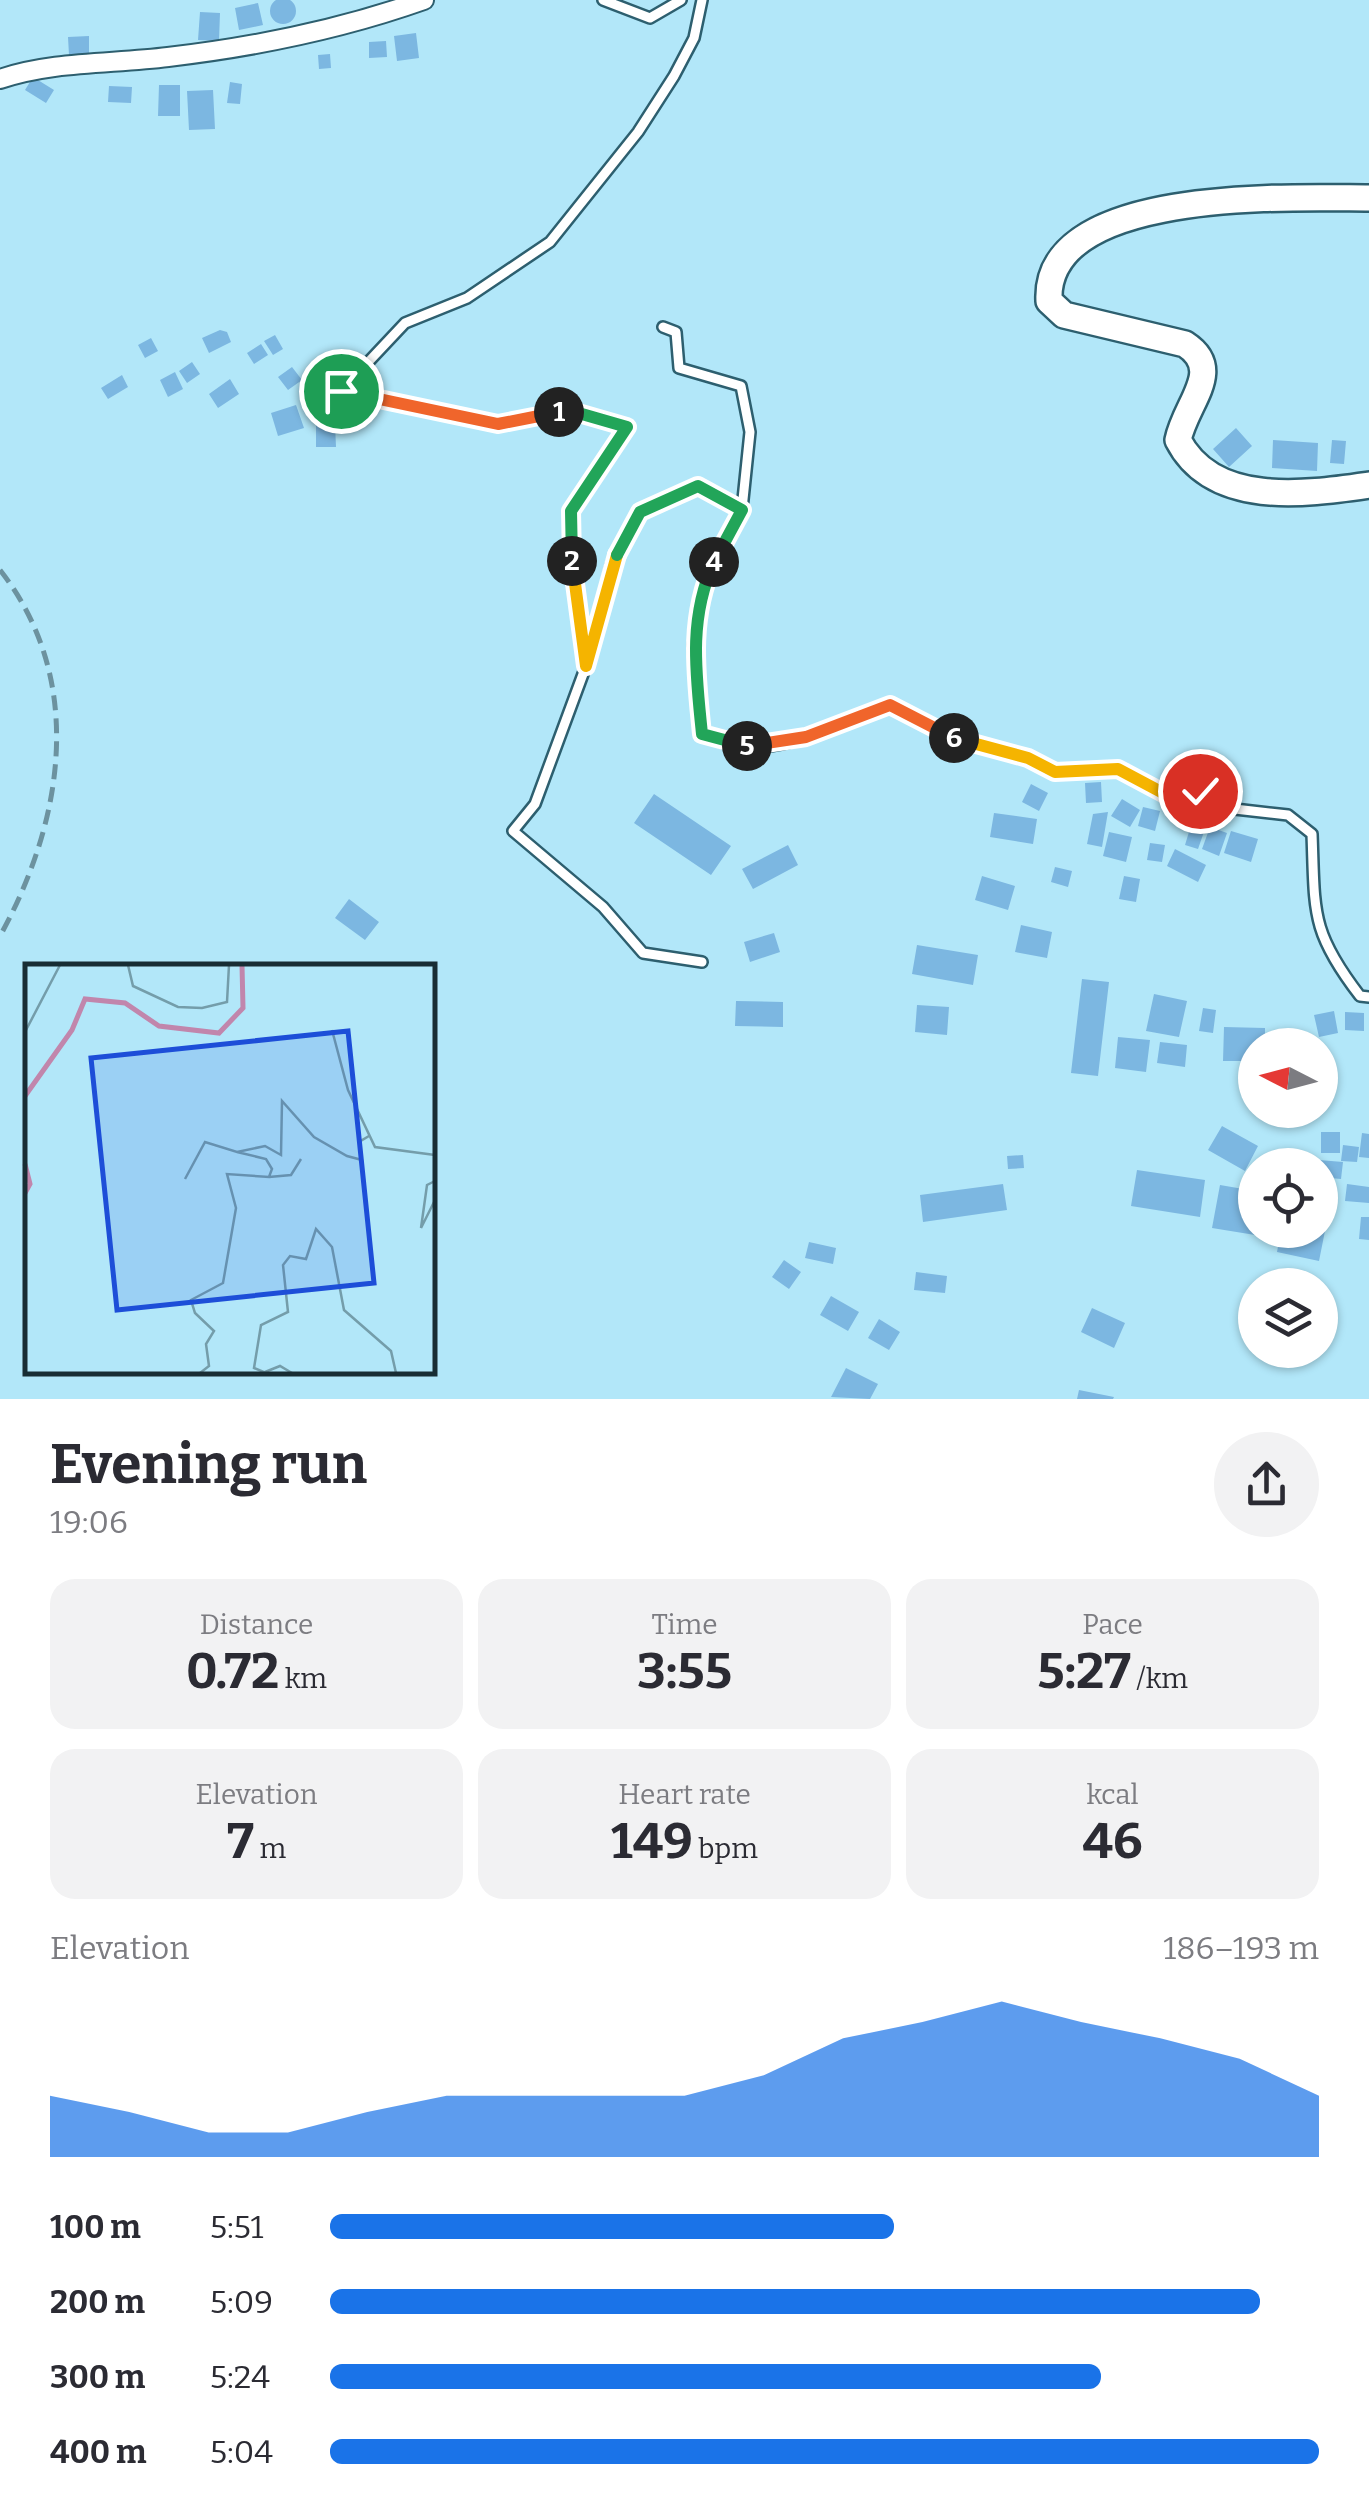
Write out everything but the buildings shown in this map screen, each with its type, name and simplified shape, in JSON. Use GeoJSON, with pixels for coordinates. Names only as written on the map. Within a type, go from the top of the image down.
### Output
{"type":"FeatureCollection","features":[{"type":"Feature","properties":{"kind":"street"},"geometry":{"type":"LineString","coordinates":[[0,79],[26,70],[171,57],[317,31],[424,0]]}},
{"type":"Feature","properties":{"kind":"street"},"geometry":{"type":"LineString","coordinates":[[1369,198],[1244,198],[1152,209],[1091,234],[1058,263],[1048,284],[1049,301],[1064,316],[1185,344],[1202,355],[1206,369],[1178,440],[1187,457],[1221,483],[1299,494],[1369,485]]}},
{"type":"Feature","properties":{"kind":"lane"},"geometry":{"type":"LineString","coordinates":[[604,0],[650,18],[681,0]]}},
{"type":"Feature","properties":{"kind":"lane"},"geometry":{"type":"LineString","coordinates":[[586,666],[572,575],[571,511],[627,427],[568,410],[498,424],[341,391],[405,323],[467,298],[550,242],[638,132],[674,76],[694,38],[702,0]]}},
{"type":"Feature","properties":{"kind":"lane"},"geometry":{"type":"LineString","coordinates":[[663,327],[676,332],[679,368],[741,386],[750,432],[742,510],[704,585],[692,647],[702,734],[738,748],[776,743],[806,737],[890,705],[944,736],[1028,758],[1055,772],[1118,769],[1165,794],[1200,791],[1226,808],[1288,815],[1312,834],[1316,922],[1327,948],[1360,996],[1369,996]]}},
{"type":"Feature","properties":{"kind":"lane"},"geometry":{"type":"LineString","coordinates":[[702,962],[642,953],[603,906],[514,831],[535,804],[586,666],[612,563],[640,512],[698,486],[742,510]]}},
{"type":"Feature","properties":{"kind":"railway"},"geometry":{"type":"LineString","coordinates":[[0,570],[28,613],[46,658],[55,705],[56,752],[51,799],[39,846],[0,936]]}},
{"type":"Feature","properties":{"kind":"route"},"geometry":{"type":"LineString","coordinates":[[341,391],[498,424],[568,410],[627,427],[571,511],[572,575],[586,666],[612,563],[640,512],[698,486],[742,510],[704,585],[692,647],[702,734],[738,748],[776,743],[806,737],[890,705],[944,736],[1028,758],[1055,772],[1118,769],[1147,780],[1165,794],[1200,791]]}}]}
